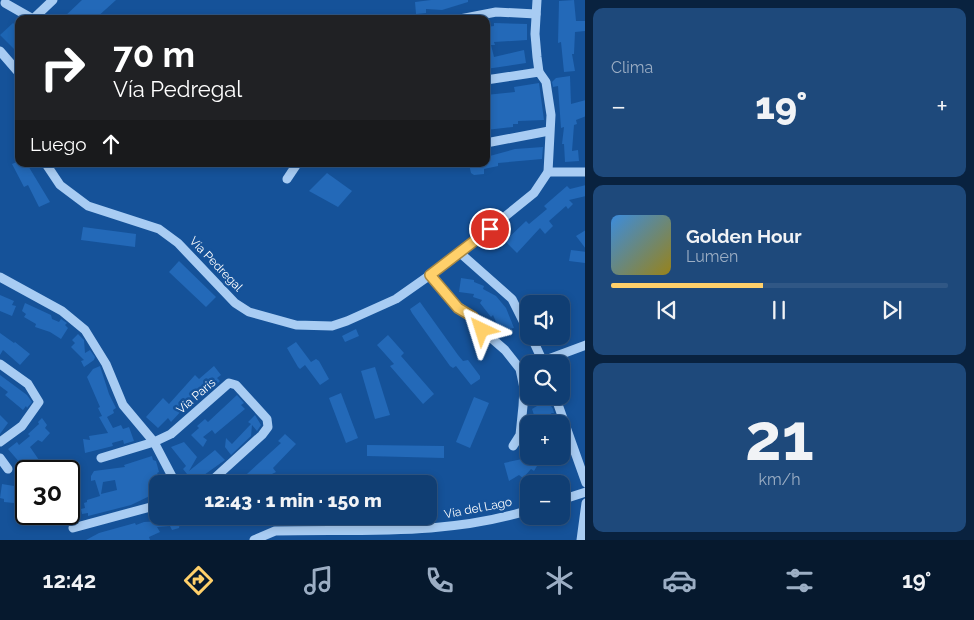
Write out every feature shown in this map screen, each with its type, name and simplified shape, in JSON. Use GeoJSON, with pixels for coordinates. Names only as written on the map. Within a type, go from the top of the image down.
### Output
{"type":"FeatureCollection","features":[{"type":"Feature","properties":{"kind":"street"},"geometry":{"type":"LineString","coordinates":[[37,15],[53,0]]}},
{"type":"Feature","properties":{"kind":"street"},"geometry":{"type":"LineString","coordinates":[[537,0],[535,34],[539,72],[546,82],[551,115],[548,172],[585,172]]}},
{"type":"Feature","properties":{"kind":"street"},"geometry":{"type":"LineString","coordinates":[[2,6],[23,15]]}},
{"type":"Feature","properties":{"kind":"street"},"geometry":{"type":"LineString","coordinates":[[481,15],[496,12],[536,14]]}},
{"type":"Feature","properties":{"kind":"street"},"geometry":{"type":"LineString","coordinates":[[0,51],[15,65]]}},
{"type":"Feature","properties":{"kind":"street"},"geometry":{"type":"LineString","coordinates":[[490,79],[539,72]]}},
{"type":"Feature","properties":{"kind":"street"},"geometry":{"type":"LineString","coordinates":[[490,142],[549,131]]}},
{"type":"Feature","properties":{"kind":"street","name":"Vía Pedregal"},"geometry":{"type":"LineString","coordinates":[[48,167],[60,185],[88,206],[159,229],[178,243],[235,303],[249,312],[296,325],[332,326],[386,304],[430,275],[534,193],[548,172]]}},
{"type":"Feature","properties":{"kind":"street"},"geometry":{"type":"LineString","coordinates":[[287,179],[295,167]]}},
{"type":"Feature","properties":{"kind":"street"},"geometry":{"type":"LineString","coordinates":[[460,253],[512,299],[520,315]]}},
{"type":"Feature","properties":{"kind":"street"},"geometry":{"type":"LineString","coordinates":[[430,275],[452,302],[473,317],[482,330],[505,350],[520,369],[524,388],[523,406],[520,435],[513,446]]}},
{"type":"Feature","properties":{"kind":"street"},"geometry":{"type":"LineString","coordinates":[[0,277],[62,311],[85,330],[106,364],[123,405],[154,442],[171,475]]}},
{"type":"Feature","properties":{"kind":"street"},"geometry":{"type":"LineString","coordinates":[[560,355],[585,345]]}},
{"type":"Feature","properties":{"kind":"street"},"geometry":{"type":"LineString","coordinates":[[0,364],[28,384],[38,402],[22,426],[0,442]]}},
{"type":"Feature","properties":{"kind":"street","name":"Vía París"},"geometry":{"type":"LineString","coordinates":[[101,458],[154,442],[171,434],[229,383],[236,385],[267,419],[268,427],[262,435],[218,475]]}},
{"type":"Feature","properties":{"kind":"street"},"geometry":{"type":"LineString","coordinates":[[558,405],[585,483]]}},
{"type":"Feature","properties":{"kind":"street"},"geometry":{"type":"LineString","coordinates":[[0,458],[8,469]]}},
{"type":"Feature","properties":{"kind":"street"},"geometry":{"type":"LineString","coordinates":[[570,497],[585,492]]}},
{"type":"Feature","properties":{"kind":"street"},"geometry":{"type":"LineString","coordinates":[[581,540],[585,503]]}},
{"type":"Feature","properties":{"kind":"street"},"geometry":{"type":"LineString","coordinates":[[73,528],[149,507]]}},
{"type":"Feature","properties":{"kind":"street","name":"Vía del Lago"},"geometry":{"type":"LineString","coordinates":[[254,540],[275,531],[445,528],[502,518],[520,513]]}},
{"type":"Feature","properties":{"kind":"shaded area"},"geometry":{"type":"Polygon","coordinates":[[[13,23],[15,25],[15,50],[0,35],[13,23]]]}},
{"type":"Feature","properties":{"kind":"building"},"geometry":{"type":"Polygon","coordinates":[[[82,0],[116,0],[99,15],[66,15],[82,0]]]}},
{"type":"Feature","properties":{"kind":"building"},"geometry":{"type":"Polygon","coordinates":[[[468,0],[468,2],[442,10],[426,9],[426,13],[416,14],[415,2],[468,0]]]}},
{"type":"Feature","properties":{"kind":"building"},"geometry":{"type":"Polygon","coordinates":[[[574,0],[576,21],[585,21],[585,31],[575,32],[574,54],[572,54],[575,71],[564,72],[561,42],[558,43],[559,1],[574,0]]]}},
{"type":"Feature","properties":{"kind":"building"},"geometry":{"type":"Polygon","coordinates":[[[494,23],[527,24],[527,40],[494,42],[495,45],[491,45],[494,57],[524,50],[526,63],[490,68],[490,26],[494,26],[494,23]]]}},
{"type":"Feature","properties":{"kind":"building"},"geometry":{"type":"Polygon","coordinates":[[[570,76],[571,104],[585,100],[585,116],[576,120],[577,124],[574,125],[572,151],[578,150],[579,161],[565,162],[564,144],[562,144],[564,127],[561,128],[558,86],[553,87],[552,82],[556,78],[570,76]]]}},
{"type":"Feature","properties":{"kind":"building"},"geometry":{"type":"Polygon","coordinates":[[[539,83],[544,120],[518,121],[518,124],[513,124],[513,127],[490,130],[490,95],[515,92],[514,87],[539,83]]]}},
{"type":"Feature","properties":{"kind":"building"},"geometry":{"type":"Polygon","coordinates":[[[543,147],[542,159],[498,163],[498,166],[484,169],[484,174],[474,175],[471,173],[470,167],[490,167],[490,156],[515,149],[543,147]]]}},
{"type":"Feature","properties":{"kind":"building"},"geometry":{"type":"Polygon","coordinates":[[[15,163],[15,167],[29,167],[50,202],[39,207],[28,185],[24,187],[12,164],[15,163]]]}},
{"type":"Feature","properties":{"kind":"building"},"geometry":{"type":"Polygon","coordinates":[[[327,173],[352,191],[338,207],[309,191],[327,173]]]}},
{"type":"Feature","properties":{"kind":"building"},"geometry":{"type":"Polygon","coordinates":[[[585,185],[585,196],[569,200],[573,204],[568,209],[566,206],[549,221],[553,226],[545,234],[540,228],[517,253],[505,241],[526,221],[529,224],[547,209],[544,206],[567,186],[570,189],[585,185]]]}},
{"type":"Feature","properties":{"kind":"building"},"geometry":{"type":"Polygon","coordinates":[[[83,227],[136,234],[135,247],[81,240],[83,227]]]}},
{"type":"Feature","properties":{"kind":"building"},"geometry":{"type":"Polygon","coordinates":[[[585,231],[585,248],[576,236],[585,231]]]}},
{"type":"Feature","properties":{"kind":"building"},"geometry":{"type":"Polygon","coordinates":[[[571,250],[585,252],[585,263],[569,261],[571,250]]]}},
{"type":"Feature","properties":{"kind":"building"},"geometry":{"type":"Polygon","coordinates":[[[179,261],[216,297],[206,307],[169,272],[179,261]]]}},
{"type":"Feature","properties":{"kind":"building"},"geometry":{"type":"Polygon","coordinates":[[[461,278],[474,280],[474,282],[484,286],[483,289],[496,296],[506,308],[514,328],[500,331],[493,315],[491,317],[480,303],[482,300],[473,297],[474,294],[459,292],[461,278]]]}},
{"type":"Feature","properties":{"kind":"building"},"geometry":{"type":"Polygon","coordinates":[[[0,295],[14,301],[12,305],[16,306],[12,316],[0,311],[0,295]]]}},
{"type":"Feature","properties":{"kind":"building"},"geometry":{"type":"Polygon","coordinates":[[[420,302],[458,355],[463,361],[468,360],[480,376],[480,379],[471,385],[456,366],[453,368],[450,366],[410,309],[420,302]]]}},
{"type":"Feature","properties":{"kind":"building"},"geometry":{"type":"Polygon","coordinates":[[[25,303],[51,315],[52,319],[59,322],[61,319],[67,323],[65,325],[68,328],[61,339],[50,332],[35,327],[36,324],[24,317],[26,314],[22,311],[25,303]]]}},
{"type":"Feature","properties":{"kind":"building"},"geometry":{"type":"Polygon","coordinates":[[[356,329],[359,336],[345,342],[342,336],[356,329]]]}},
{"type":"Feature","properties":{"kind":"building"},"geometry":{"type":"Polygon","coordinates":[[[0,333],[30,354],[20,365],[3,350],[0,355],[0,333]]]}},
{"type":"Feature","properties":{"kind":"building"},"geometry":{"type":"Polygon","coordinates":[[[78,334],[84,340],[85,353],[90,350],[95,357],[94,360],[84,367],[81,361],[84,360],[71,347],[75,343],[72,340],[78,334]]]}},
{"type":"Feature","properties":{"kind":"building"},"geometry":{"type":"Polygon","coordinates":[[[388,335],[404,353],[401,356],[434,394],[423,404],[390,366],[394,364],[377,345],[388,335]]]}},
{"type":"Feature","properties":{"kind":"building"},"geometry":{"type":"Polygon","coordinates":[[[296,342],[311,362],[316,359],[319,361],[329,379],[320,385],[305,365],[300,369],[298,367],[287,348],[296,342]]]}},
{"type":"Feature","properties":{"kind":"building"},"geometry":{"type":"Polygon","coordinates":[[[100,366],[109,394],[116,408],[113,410],[114,413],[107,417],[113,428],[121,425],[123,429],[129,427],[134,441],[124,444],[123,440],[112,443],[113,446],[85,453],[83,439],[90,440],[89,436],[108,433],[99,417],[102,416],[98,408],[100,407],[87,377],[93,369],[100,366]]]}},
{"type":"Feature","properties":{"kind":"building"},"geometry":{"type":"Polygon","coordinates":[[[214,366],[221,375],[217,378],[220,381],[213,388],[210,384],[186,410],[184,408],[171,422],[168,418],[158,428],[146,417],[163,398],[169,404],[195,375],[199,379],[214,366]]]}},
{"type":"Feature","properties":{"kind":"building"},"geometry":{"type":"Polygon","coordinates":[[[375,367],[390,415],[375,419],[361,371],[375,367]]]}},
{"type":"Feature","properties":{"kind":"building"},"geometry":{"type":"Polygon","coordinates":[[[0,375],[27,395],[32,402],[27,408],[26,406],[23,410],[5,395],[8,392],[0,386],[0,375]]]}},
{"type":"Feature","properties":{"kind":"building"},"geometry":{"type":"Polygon","coordinates":[[[341,393],[358,438],[346,443],[329,398],[341,393]]]}},
{"type":"Feature","properties":{"kind":"building"},"geometry":{"type":"Polygon","coordinates":[[[237,395],[244,403],[241,405],[245,409],[215,434],[212,430],[203,437],[207,440],[203,447],[191,435],[205,419],[208,422],[237,395]]]}},
{"type":"Feature","properties":{"kind":"building"},"geometry":{"type":"Polygon","coordinates":[[[474,397],[489,403],[470,448],[456,442],[474,397]]]}},
{"type":"Feature","properties":{"kind":"building"},"geometry":{"type":"Polygon","coordinates":[[[539,405],[550,405],[554,413],[551,413],[552,415],[534,415],[532,409],[539,405]]]}},
{"type":"Feature","properties":{"kind":"building"},"geometry":{"type":"Polygon","coordinates":[[[0,415],[8,423],[0,434],[0,415]]]}},
{"type":"Feature","properties":{"kind":"building"},"geometry":{"type":"Polygon","coordinates":[[[255,415],[261,425],[257,431],[252,425],[251,436],[231,455],[225,447],[226,438],[232,444],[251,424],[248,422],[255,415]]]}},
{"type":"Feature","properties":{"kind":"building"},"geometry":{"type":"Polygon","coordinates":[[[42,418],[47,425],[45,428],[50,433],[42,442],[38,440],[30,447],[39,460],[18,460],[8,449],[17,442],[19,445],[30,436],[28,434],[39,424],[38,422],[42,418]]]}},
{"type":"Feature","properties":{"kind":"building"},"geometry":{"type":"Polygon","coordinates":[[[285,434],[296,444],[273,468],[276,472],[270,475],[246,475],[281,443],[278,441],[285,434]]]}},
{"type":"Feature","properties":{"kind":"building"},"geometry":{"type":"Polygon","coordinates":[[[184,442],[197,457],[189,471],[215,450],[225,460],[204,475],[188,475],[183,469],[186,466],[171,447],[184,442]]]}},
{"type":"Feature","properties":{"kind":"building"},"geometry":{"type":"Polygon","coordinates":[[[367,445],[444,446],[444,458],[367,456],[367,445]]]}},
{"type":"Feature","properties":{"kind":"building"},"geometry":{"type":"Polygon","coordinates":[[[152,456],[153,460],[156,461],[159,472],[157,473],[158,475],[149,475],[149,496],[131,505],[88,516],[88,513],[82,514],[81,509],[85,508],[84,503],[87,500],[100,496],[95,480],[91,481],[94,471],[125,467],[124,465],[152,456]],[[115,480],[103,482],[101,494],[117,490],[115,480]]]}},
{"type":"Feature","properties":{"kind":"building"},"geometry":{"type":"Polygon","coordinates":[[[520,459],[520,465],[538,465],[534,471],[531,469],[526,475],[519,475],[509,481],[504,463],[520,459]]]}},
{"type":"Feature","properties":{"kind":"building"},"geometry":{"type":"Polygon","coordinates":[[[2,484],[14,486],[14,503],[4,502],[4,499],[0,498],[2,484]]]}},
{"type":"Feature","properties":{"kind":"building"},"geometry":{"type":"Polygon","coordinates":[[[149,522],[149,525],[180,525],[179,528],[172,530],[170,526],[157,527],[160,532],[149,537],[150,540],[86,540],[99,533],[149,522]]]}},
{"type":"Feature","properties":{"kind":"route"},"geometry":{"type":"LineString","coordinates":[[482,330],[473,317],[452,302],[430,275],[490,229]]}}]}
